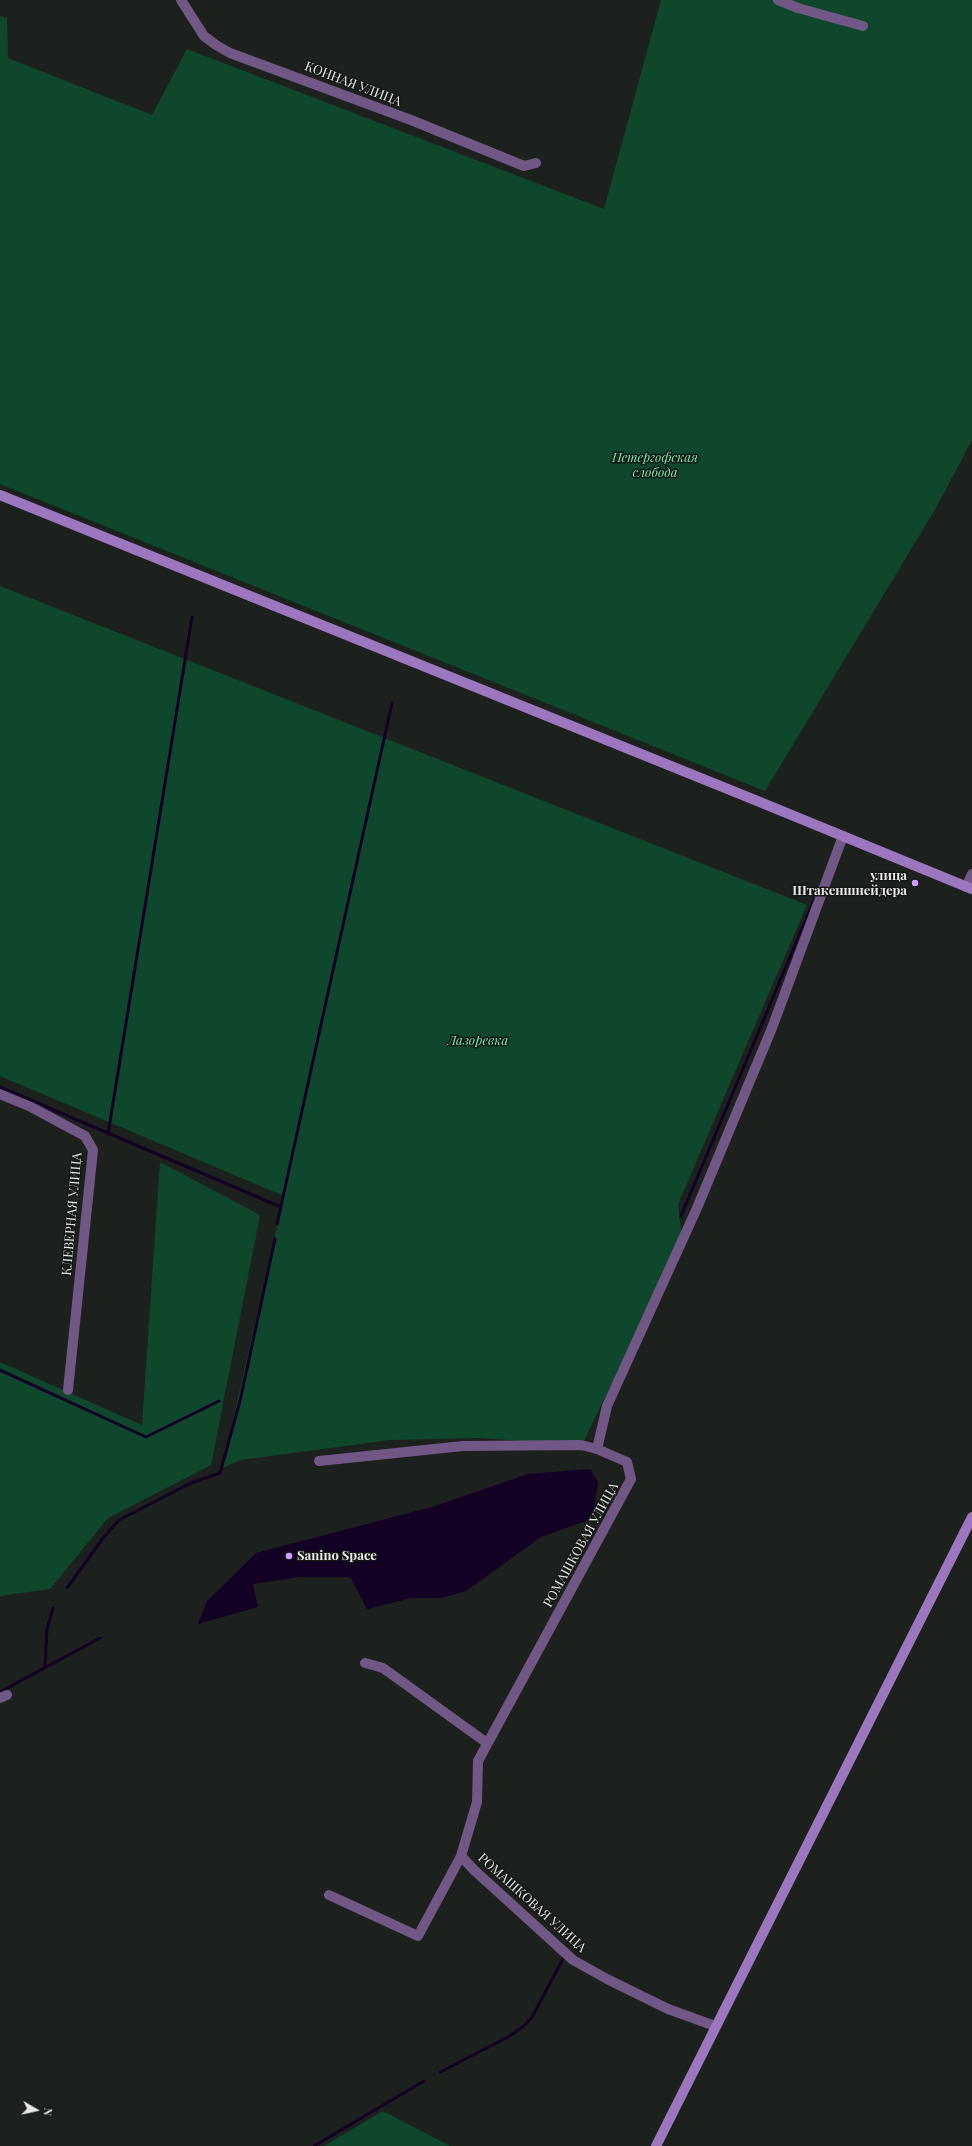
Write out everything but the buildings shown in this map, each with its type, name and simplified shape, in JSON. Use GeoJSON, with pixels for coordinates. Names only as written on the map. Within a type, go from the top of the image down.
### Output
{"type":"FeatureCollection","features":[{"type":"Feature","properties":{"kind":"street","name":"КОННАЯ УЛИЦА"},"geometry":{"type":"LineString","coordinates":[[180,0],[204,36],[216,46],[230,53],[403,117],[524,166],[536,163]]}},
{"type":"Feature","properties":{"kind":"street"},"geometry":{"type":"LineString","coordinates":[[778,0],[798,8],[863,26]]}},
{"type":"Feature","properties":{"kind":"street"},"geometry":{"type":"LineString","coordinates":[[0,495],[969,888],[972,874]]}},
{"type":"Feature","properties":{"kind":"street"},"geometry":{"type":"LineString","coordinates":[[597,1448],[607,1406],[697,1208],[772,1028],[843,836]]}},
{"type":"Feature","properties":{"kind":"street","name":"КЛЕВЕРНАЯ УЛИЦА"},"geometry":{"type":"LineString","coordinates":[[0,1094],[32,1107],[85,1136],[93,1150],[68,1390]]}},
{"type":"Feature","properties":{"kind":"street","name":"РОМАШКОВАЯ УЛИЦА"},"geometry":{"type":"LineString","coordinates":[[319,1461],[463,1446],[581,1445],[597,1448],[627,1462],[631,1479],[478,1761],[477,1802],[461,1856],[479,1875],[573,1960],[607,1979],[668,2009],[715,2026]]}},
{"type":"Feature","properties":{"kind":"street"},"geometry":{"type":"LineString","coordinates":[[656,2146],[972,1517]]}},
{"type":"Feature","properties":{"kind":"street"},"geometry":{"type":"LineString","coordinates":[[365,1662],[383,1668],[487,1743]]}},
{"type":"Feature","properties":{"kind":"street"},"geometry":{"type":"LineString","coordinates":[[329,1895],[418,1936],[461,1856]]}},
{"type":"Feature","properties":{"kind":"green space","name":"Петергофская слобода"},"geometry":{"type":"Polygon","coordinates":[[[661,0],[972,0],[972,440],[936,508],[765,791],[0,484],[0,16],[7,18],[8,58],[152,115],[187,49],[604,209],[661,0]]]}},
{"type":"Feature","properties":{"kind":"green space","name":"Лазоревка"},"geometry":{"type":"Polygon","coordinates":[[[0,586],[807,905],[678,1204],[682,1238],[582,1445],[480,1438],[390,1440],[241,1460],[222,1468],[284,1196],[0,1076],[0,586]]]}},
{"type":"Feature","properties":{"kind":"green space"},"geometry":{"type":"Polygon","coordinates":[[[160,1162],[260,1215],[211,1465],[108,1518],[50,1589],[0,1596],[0,1362],[142,1425],[160,1162]]]}},
{"type":"Feature","properties":{"kind":"green space"},"geometry":{"type":"Polygon","coordinates":[[[383,2111],[450,2146],[324,2146],[383,2111]]]}},
{"type":"Feature","properties":{"kind":"shaded area"},"geometry":{"type":"Polygon","coordinates":[[[590,1469],[598,1482],[594,1509],[586,1521],[541,1537],[466,1591],[442,1598],[411,1598],[367,1609],[350,1577],[299,1577],[253,1584],[258,1607],[198,1624],[207,1601],[256,1553],[432,1507],[528,1474],[590,1469]]]}},
{"type":"Feature","properties":{"kind":"waterway"},"geometry":{"type":"LineString","coordinates":[[108,1134],[192,617]]}},
{"type":"Feature","properties":{"kind":"waterway"},"geometry":{"type":"LineString","coordinates":[[277,1224],[392,703]]}},
{"type":"Feature","properties":{"kind":"waterway"},"geometry":{"type":"LineString","coordinates":[[681,1216],[817,893]]}},
{"type":"Feature","properties":{"kind":"waterway"},"geometry":{"type":"LineString","coordinates":[[0,1087],[281,1207]]}},
{"type":"Feature","properties":{"kind":"waterway"},"geometry":{"type":"LineString","coordinates":[[67,1588],[103,1538],[119,1520],[191,1483],[220,1473],[240,1401],[275,1239]]}},
{"type":"Feature","properties":{"kind":"waterway"},"geometry":{"type":"LineString","coordinates":[[0,1370],[146,1437],[219,1401]]}},
{"type":"Feature","properties":{"kind":"waterway"},"geometry":{"type":"LineString","coordinates":[[45,1667],[47,1629],[53,1608]]}},
{"type":"Feature","properties":{"kind":"waterway"},"geometry":{"type":"LineString","coordinates":[[0,1692],[100,1638]]}},
{"type":"Feature","properties":{"kind":"waterway"},"geometry":{"type":"LineString","coordinates":[[440,2072],[508,2037],[524,2026],[532,2017],[563,1959]]}},
{"type":"Feature","properties":{"kind":"waterway"},"geometry":{"type":"LineString","coordinates":[[314,2146],[424,2081]]}},
{"type":"Feature","properties":{"kind":"place","name":"улица Штакеншнейдера"},"geometry":{"type":"Point","coordinates":[915,883]}},
{"type":"Feature","properties":{"kind":"place","name":"Sanino Space"},"geometry":{"type":"Point","coordinates":[289,1556]}}]}
